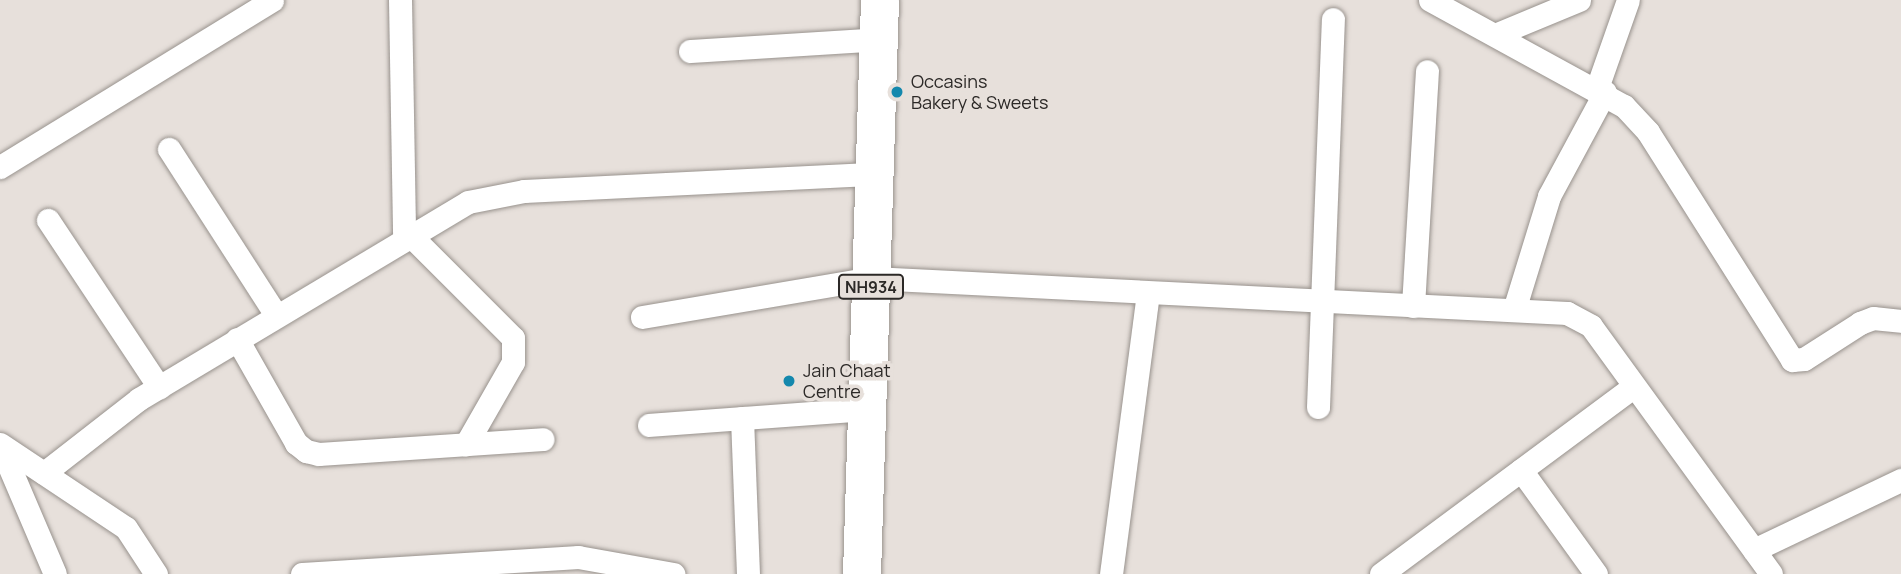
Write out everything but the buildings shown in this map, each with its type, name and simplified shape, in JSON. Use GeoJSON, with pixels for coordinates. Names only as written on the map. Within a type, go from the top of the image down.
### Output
{"type":"FeatureCollection","features":[{"type":"Feature","properties":{"kind":"highway","name":"NH934"},"geometry":{"type":"LineString","coordinates":[[862,574],[880,0]]}},
{"type":"Feature","properties":{"kind":"street"},"geometry":{"type":"LineString","coordinates":[[0,167],[272,0]]}},
{"type":"Feature","properties":{"kind":"street"},"geometry":{"type":"LineString","coordinates":[[400,0],[406,235],[513,338],[513,362],[466,444]]}},
{"type":"Feature","properties":{"kind":"street"},"geometry":{"type":"LineString","coordinates":[[1430,0],[1601,90],[1648,132],[1792,360],[1804,359],[1860,323],[1873,318],[1901,321]]}},
{"type":"Feature","properties":{"kind":"street"},"geometry":{"type":"LineString","coordinates":[[1497,34],[1579,0]]}},
{"type":"Feature","properties":{"kind":"street"},"geometry":{"type":"LineString","coordinates":[[1514,310],[1549,196],[1601,90],[1629,0]]}},
{"type":"Feature","properties":{"kind":"street"},"geometry":{"type":"LineString","coordinates":[[1318,407],[1333,19]]}},
{"type":"Feature","properties":{"kind":"street"},"geometry":{"type":"LineString","coordinates":[[690,51],[878,39]]}},
{"type":"Feature","properties":{"kind":"street"},"geometry":{"type":"LineString","coordinates":[[1412,306],[1427,71]]}},
{"type":"Feature","properties":{"kind":"street"},"geometry":{"type":"LineString","coordinates":[[169,149],[276,315]]}},
{"type":"Feature","properties":{"kind":"street"},"geometry":{"type":"LineString","coordinates":[[44,473],[159,387],[442,214],[495,194],[875,174]]}},
{"type":"Feature","properties":{"kind":"street"},"geometry":{"type":"LineString","coordinates":[[48,220],[159,387]]}},
{"type":"Feature","properties":{"kind":"street"},"geometry":{"type":"LineString","coordinates":[[642,317],[872,278],[1324,304],[1514,310],[1580,317],[1634,386],[1771,574]]}},
{"type":"Feature","properties":{"kind":"street"},"geometry":{"type":"LineString","coordinates":[[1111,574],[1148,293]]}},
{"type":"Feature","properties":{"kind":"street"},"geometry":{"type":"LineString","coordinates":[[237,340],[296,443],[306,451],[542,439]]}},
{"type":"Feature","properties":{"kind":"street"},"geometry":{"type":"LineString","coordinates":[[1381,574],[1407,567],[1521,470],[1634,386]]}},
{"type":"Feature","properties":{"kind":"street"},"geometry":{"type":"LineString","coordinates":[[649,425],[868,409]]}},
{"type":"Feature","properties":{"kind":"street"},"geometry":{"type":"LineString","coordinates":[[742,418],[748,574]]}},
{"type":"Feature","properties":{"kind":"street"},"geometry":{"type":"LineString","coordinates":[[0,444],[126,528],[156,574]]}},
{"type":"Feature","properties":{"kind":"street"},"geometry":{"type":"LineString","coordinates":[[0,444],[55,574]]}},
{"type":"Feature","properties":{"kind":"street"},"geometry":{"type":"LineString","coordinates":[[1521,470],[1596,574]]}},
{"type":"Feature","properties":{"kind":"street"},"geometry":{"type":"LineString","coordinates":[[1754,550],[1901,480]]}},
{"type":"Feature","properties":{"kind":"street"},"geometry":{"type":"LineString","coordinates":[[302,574],[578,557],[673,574]]}},
{"type":"Feature","properties":{"kind":"place","name":"Occasins Bakery & Sweets"},"geometry":{"type":"Point","coordinates":[897,92]}},
{"type":"Feature","properties":{"kind":"place","name":"Jain Chaat Centre"},"geometry":{"type":"Point","coordinates":[789,381]}}]}
